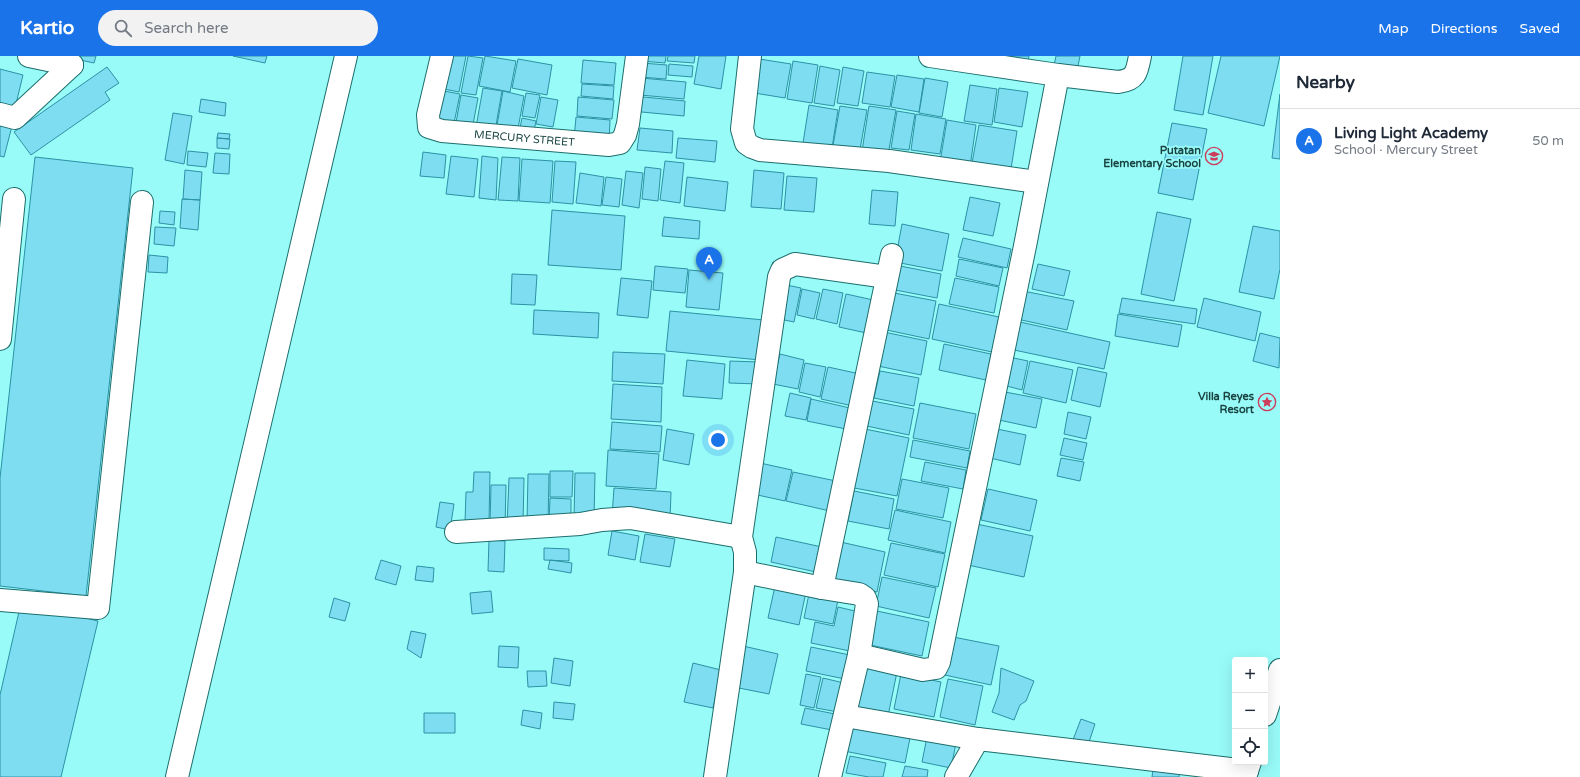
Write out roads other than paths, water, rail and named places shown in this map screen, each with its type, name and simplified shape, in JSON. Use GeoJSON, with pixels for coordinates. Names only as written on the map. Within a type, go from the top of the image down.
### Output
{"type":"FeatureCollection","features":[{"type":"Feature","properties":{"kind":"street"},"geometry":{"type":"LineString","coordinates":[[0,114],[15,118],[72,65],[29,56]]}},
{"type":"Feature","properties":{"kind":"street"},"geometry":{"type":"LineString","coordinates":[[177,777],[346,56]]}},
{"type":"Feature","properties":{"kind":"street","name":"MERCURY STREET"},"geometry":{"type":"LineString","coordinates":[[442,56],[428,114],[429,127],[442,131],[609,145],[620,143],[625,135],[628,124],[637,56]]}},
{"type":"Feature","properties":{"kind":"street"},"geometry":{"type":"LineString","coordinates":[[750,56],[742,129],[746,143],[752,147],[760,150],[888,162],[1037,182]]}},
{"type":"Feature","properties":{"kind":"street"},"geometry":{"type":"LineString","coordinates":[[930,56],[1058,75],[1118,82],[1126,81],[1132,78],[1136,72],[1140,56]]}},
{"type":"Feature","properties":{"kind":"street"},"geometry":{"type":"LineString","coordinates":[[859,655],[923,670],[936,668],[939,662],[1025,246],[1058,75]]}},
{"type":"Feature","properties":{"kind":"street"},"geometry":{"type":"LineString","coordinates":[[0,339],[14,199]]}},
{"type":"Feature","properties":{"kind":"street"},"geometry":{"type":"LineString","coordinates":[[0,600],[98,608],[142,202]]}},
{"type":"Feature","properties":{"kind":"street"},"geometry":{"type":"LineString","coordinates":[[822,588],[892,255]]}},
{"type":"Feature","properties":{"kind":"street"},"geometry":{"type":"LineString","coordinates":[[716,777],[745,572],[745,552],[741,537],[778,285],[782,270],[795,264],[887,277]]}},
{"type":"Feature","properties":{"kind":"street"},"geometry":{"type":"LineString","coordinates":[[456,532],[580,524],[602,520],[630,518],[741,537]]}},
{"type":"Feature","properties":{"kind":"street"},"geometry":{"type":"LineString","coordinates":[[745,572],[859,594],[865,598],[867,604],[859,655],[830,777]]}},
{"type":"Feature","properties":{"kind":"street"},"geometry":{"type":"LineString","coordinates":[[1268,706],[1280,670]]}},
{"type":"Feature","properties":{"kind":"street"},"geometry":{"type":"LineString","coordinates":[[845,716],[978,739],[1247,770]]}},
{"type":"Feature","properties":{"kind":"street"},"geometry":{"type":"LineString","coordinates":[[956,777],[978,739]]}},
{"type":"Feature","properties":{"kind":"place","name":"Putatan Elementary School"},"geometry":{"type":"Point","coordinates":[1214,156]}},
{"type":"Feature","properties":{"kind":"place","name":"Living Light Academy"},"geometry":{"type":"Point","coordinates":[709,280]}},
{"type":"Feature","properties":{"kind":"place","name":"Villa Reyes Resort"},"geometry":{"type":"Point","coordinates":[1267,402]}}]}
